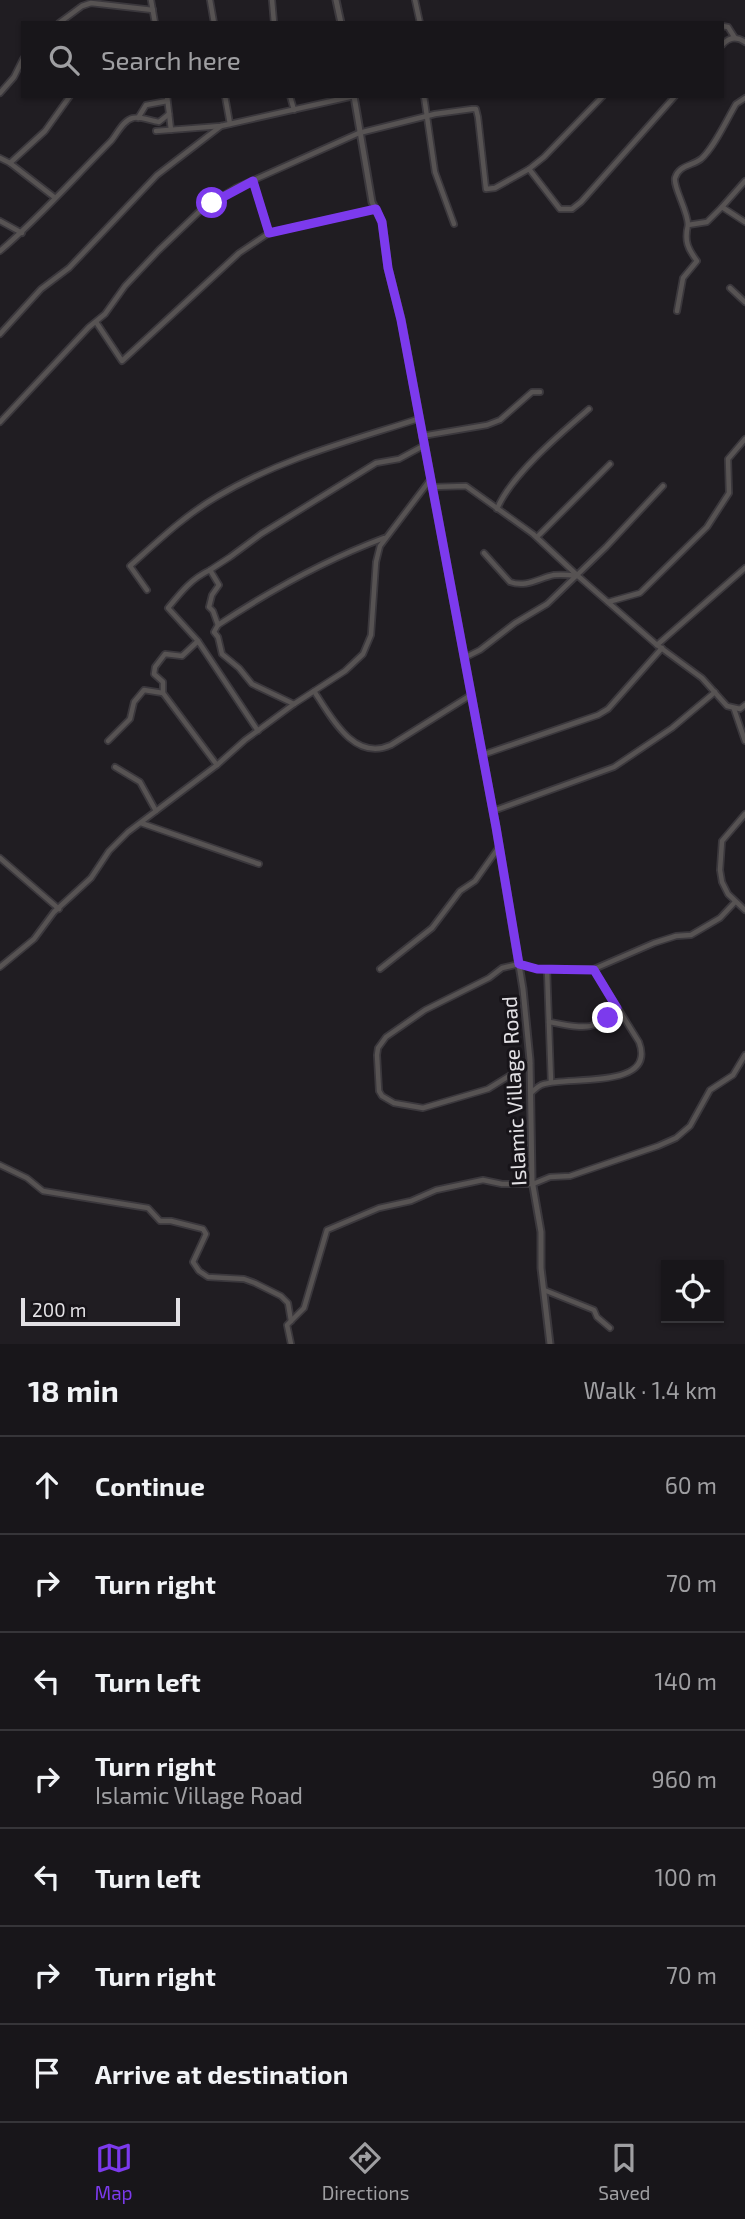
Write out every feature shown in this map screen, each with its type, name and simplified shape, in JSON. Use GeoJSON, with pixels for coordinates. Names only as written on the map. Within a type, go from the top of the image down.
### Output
{"type":"FeatureCollection","features":[{"type":"Feature","properties":{"kind":"street"},"geometry":{"type":"LineString","coordinates":[[151,0],[155,21]]}},
{"type":"Feature","properties":{"kind":"street"},"geometry":{"type":"LineString","coordinates":[[210,0],[214,21]]}},
{"type":"Feature","properties":{"kind":"street"},"geometry":{"type":"LineString","coordinates":[[272,0],[274,21]]}},
{"type":"Feature","properties":{"kind":"street"},"geometry":{"type":"LineString","coordinates":[[336,0],[341,21]]}},
{"type":"Feature","properties":{"kind":"street"},"geometry":{"type":"LineString","coordinates":[[415,0],[420,21]]}},
{"type":"Feature","properties":{"kind":"street"},"geometry":{"type":"LineString","coordinates":[[62,21],[82,6],[92,3],[153,10]]}},
{"type":"Feature","properties":{"kind":"street"},"geometry":{"type":"LineString","coordinates":[[724,26],[728,27],[735,38],[745,43]]}},
{"type":"Feature","properties":{"kind":"street"},"geometry":{"type":"LineString","coordinates":[[724,43],[735,38]]}},
{"type":"Feature","properties":{"kind":"street"},"geometry":{"type":"LineString","coordinates":[[0,93],[14,77],[21,63]]}},
{"type":"Feature","properties":{"kind":"street"},"geometry":{"type":"LineString","coordinates":[[10,163],[45,131],[69,98]]}},
{"type":"Feature","properties":{"kind":"street"},"geometry":{"type":"LineString","coordinates":[[225,98],[230,124]]}},
{"type":"Feature","properties":{"kind":"street"},"geometry":{"type":"LineString","coordinates":[[291,98],[294,110]]}},
{"type":"Feature","properties":{"kind":"street"},"geometry":{"type":"LineString","coordinates":[[156,131],[230,124],[345,98]]}},
{"type":"Feature","properties":{"kind":"street","name":"Islamic Village Road"},"geometry":{"type":"LineString","coordinates":[[354,98],[372,202],[382,222],[388,268],[401,320],[519,964],[530,1063],[533,1184],[541,1232],[541,1268],[550,1344]]}},
{"type":"Feature","properties":{"kind":"street"},"geometry":{"type":"LineString","coordinates":[[424,98],[435,172],[454,224]]}},
{"type":"Feature","properties":{"kind":"street"},"geometry":{"type":"LineString","coordinates":[[0,422],[104,314],[130,280],[203,208],[253,181],[359,133],[444,113],[476,109],[486,189],[495,188],[529,169],[544,157],[601,98]]}},
{"type":"Feature","properties":{"kind":"street"},"geometry":{"type":"LineString","coordinates":[[529,169],[560,209],[572,209],[673,98]]}},
{"type":"Feature","properties":{"kind":"street"},"geometry":{"type":"LineString","coordinates":[[677,311],[683,278],[698,261],[688,249],[685,237],[688,216],[675,184],[676,177],[680,169],[701,159],[736,104],[745,98]]}},
{"type":"Feature","properties":{"kind":"street"},"geometry":{"type":"LineString","coordinates":[[138,118],[146,105],[167,99],[171,130]]}},
{"type":"Feature","properties":{"kind":"street"},"geometry":{"type":"LineString","coordinates":[[0,251],[36,221],[54,197],[117,135],[126,122],[138,118],[159,122],[169,114]]}},
{"type":"Feature","properties":{"kind":"street"},"geometry":{"type":"LineString","coordinates":[[0,334],[41,289],[69,268],[157,176],[221,125]]}},
{"type":"Feature","properties":{"kind":"street"},"geometry":{"type":"LineString","coordinates":[[0,158],[54,197]]}},
{"type":"Feature","properties":{"kind":"street"},"geometry":{"type":"LineString","coordinates":[[253,181],[269,233]]}},
{"type":"Feature","properties":{"kind":"street"},"geometry":{"type":"LineString","coordinates":[[688,225],[707,222],[745,181]]}},
{"type":"Feature","properties":{"kind":"street"},"geometry":{"type":"LineString","coordinates":[[722,207],[745,222]]}},
{"type":"Feature","properties":{"kind":"street"},"geometry":{"type":"LineString","coordinates":[[96,322],[122,361],[239,253],[269,233],[376,209]]}},
{"type":"Feature","properties":{"kind":"street"},"geometry":{"type":"LineString","coordinates":[[0,221],[22,233]]}},
{"type":"Feature","properties":{"kind":"street"},"geometry":{"type":"LineString","coordinates":[[730,288],[745,302]]}},
{"type":"Feature","properties":{"kind":"street"},"geometry":{"type":"LineString","coordinates":[[421,436],[488,425],[500,420],[532,392],[540,392]]}},
{"type":"Feature","properties":{"kind":"street"},"geometry":{"type":"LineString","coordinates":[[497,509],[503,495],[540,454],[589,409]]}},
{"type":"Feature","properties":{"kind":"street"},"geometry":{"type":"LineString","coordinates":[[147,590],[130,566],[180,522],[218,496],[278,466],[418,419]]}},
{"type":"Feature","properties":{"kind":"street"},"geometry":{"type":"LineString","coordinates":[[608,602],[640,593],[707,527],[729,492],[728,459],[745,439]]}},
{"type":"Feature","properties":{"kind":"street"},"geometry":{"type":"LineString","coordinates":[[258,731],[198,641],[168,608],[195,576],[210,570],[261,534],[376,463],[398,459],[423,446]]}},
{"type":"Feature","properties":{"kind":"street"},"geometry":{"type":"LineString","coordinates":[[537,537],[610,464]]}},
{"type":"Feature","properties":{"kind":"street"},"geometry":{"type":"LineString","coordinates":[[0,967],[28,945],[91,878],[109,851],[141,823],[294,704],[345,671],[363,654],[369,644],[376,562],[380,546],[431,483],[466,486],[537,537],[659,646],[702,678],[727,706],[740,709],[745,705]]}},
{"type":"Feature","properties":{"kind":"street"},"geometry":{"type":"LineString","coordinates":[[464,658],[547,604],[578,576],[663,486]]}},
{"type":"Feature","properties":{"kind":"street"},"geometry":{"type":"LineString","coordinates":[[294,704],[252,684],[239,668],[222,654],[214,632],[218,625],[302,574],[344,553],[385,538]]}},
{"type":"Feature","properties":{"kind":"street"},"geometry":{"type":"LineString","coordinates":[[484,553],[510,582],[515,584],[555,575],[578,576]]}},
{"type":"Feature","properties":{"kind":"street"},"geometry":{"type":"LineString","coordinates":[[482,755],[598,715],[608,709],[659,646],[745,568]]}},
{"type":"Feature","properties":{"kind":"street"},"geometry":{"type":"LineString","coordinates":[[210,570],[219,585],[212,595],[209,607],[218,625]]}},
{"type":"Feature","properties":{"kind":"street"},"geometry":{"type":"LineString","coordinates":[[198,641],[182,656],[164,654],[155,667],[155,674],[163,682],[163,693],[217,765]]}},
{"type":"Feature","properties":{"kind":"street"},"geometry":{"type":"LineString","coordinates":[[108,741],[130,719],[138,695],[144,690],[163,693]]}},
{"type":"Feature","properties":{"kind":"street"},"geometry":{"type":"LineString","coordinates":[[314,691],[355,744],[376,749],[391,745],[471,695]]}},
{"type":"Feature","properties":{"kind":"street"},"geometry":{"type":"LineString","coordinates":[[493,811],[614,767],[672,729],[715,692]]}},
{"type":"Feature","properties":{"kind":"street"},"geometry":{"type":"LineString","coordinates":[[734,709],[745,741]]}},
{"type":"Feature","properties":{"kind":"street"},"geometry":{"type":"LineString","coordinates":[[115,767],[140,782],[156,811]]}},
{"type":"Feature","properties":{"kind":"street"},"geometry":{"type":"LineString","coordinates":[[745,814],[722,841],[721,846],[722,882],[734,902],[745,910]]}},
{"type":"Feature","properties":{"kind":"street"},"geometry":{"type":"LineString","coordinates":[[141,823],[259,864]]}},
{"type":"Feature","properties":{"kind":"street"},"geometry":{"type":"LineString","coordinates":[[380,969],[432,928],[460,891],[475,881],[499,846]]}},
{"type":"Feature","properties":{"kind":"street"},"geometry":{"type":"LineString","coordinates":[[0,858],[59,909]]}},
{"type":"Feature","properties":{"kind":"street"},"geometry":{"type":"LineString","coordinates":[[530,1063],[488,1089],[423,1108],[394,1103],[379,1091],[377,1055],[378,1048],[386,1037],[452,995],[489,978],[502,968],[519,964],[547,970],[594,970],[654,943],[676,936],[691,935],[720,918],[734,902]]}},
{"type":"Feature","properties":{"kind":"street"},"geometry":{"type":"LineString","coordinates":[[547,970],[551,1082]]}},
{"type":"Feature","properties":{"kind":"street"},"geometry":{"type":"LineString","coordinates":[[531,1093],[541,1084],[615,1077],[635,1068],[642,1049],[594,970]]}},
{"type":"Feature","properties":{"kind":"street"},"geometry":{"type":"LineString","coordinates":[[549,1022],[590,1028],[608,1018],[617,1008]]}},
{"type":"Feature","properties":{"kind":"street"},"geometry":{"type":"LineString","coordinates":[[291,1344],[287,1325],[304,1308],[327,1230],[379,1208],[411,1201],[436,1190],[483,1180],[502,1184],[533,1184],[550,1177],[570,1176],[676,1138],[690,1126],[710,1090],[733,1074],[745,1055]]}},
{"type":"Feature","properties":{"kind":"street"},"geometry":{"type":"LineString","coordinates":[[0,1165],[27,1178],[43,1191],[148,1208],[160,1221],[203,1229],[206,1234],[194,1262],[199,1271],[208,1277],[244,1279],[281,1296],[288,1303],[291,1321]]}},
{"type":"Feature","properties":{"kind":"street"},"geometry":{"type":"LineString","coordinates":[[544,1290],[594,1310],[597,1317],[610,1328]]}},
{"type":"Feature","properties":{"kind":"route"},"geometry":{"type":"LineString","coordinates":[[212,203],[253,181],[269,233],[376,209],[382,222],[388,268],[401,320],[519,964],[537,969],[594,970],[608,989],[617,1008],[608,1018]]}}]}
